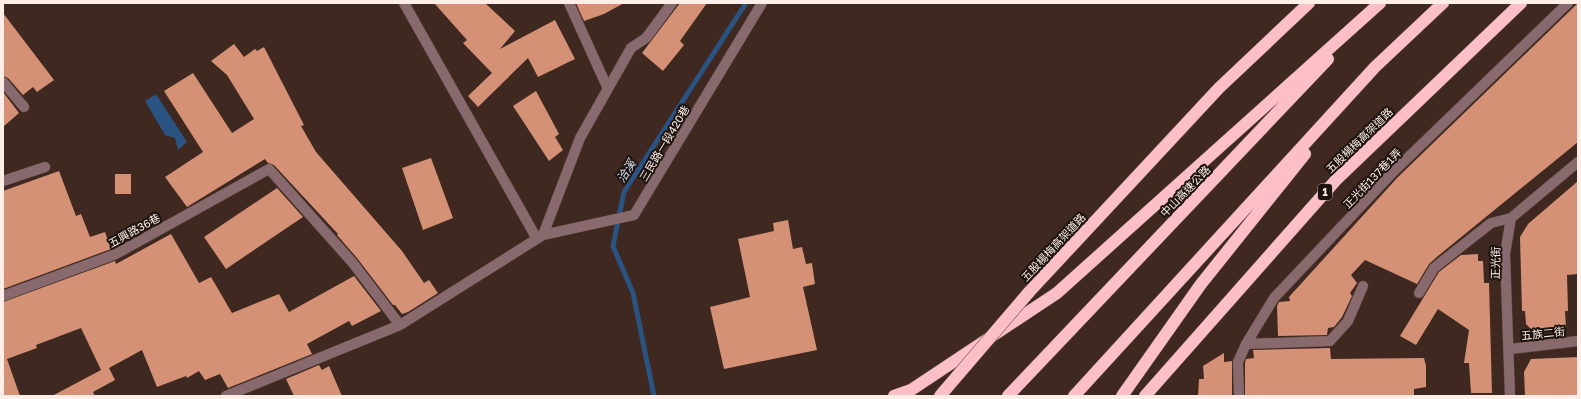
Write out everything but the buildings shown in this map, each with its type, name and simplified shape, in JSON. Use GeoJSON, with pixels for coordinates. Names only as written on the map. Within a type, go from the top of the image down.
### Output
{"type":"FeatureCollection","features":[{"type":"Feature","properties":{"kind":"highway","name":"五股楊梅高架道路"},"geometry":{"type":"LineString","coordinates":[[940,396],[1030,291],[1219,88],[1309,3]]}},
{"type":"Feature","properties":{"kind":"highway"},"geometry":{"type":"LineString","coordinates":[[894,396],[911,390],[1057,293],[1381,3]]}},
{"type":"Feature","properties":{"kind":"highway","name":"中山高速公路"},"geometry":{"type":"LineString","coordinates":[[1008,396],[1381,3]]}},
{"type":"Feature","properties":{"kind":"highway"},"geometry":{"type":"LineString","coordinates":[[1074,396],[1374,67],[1443,3]]}},
{"type":"Feature","properties":{"kind":"highway","name":"五股楊梅高架道路"},"geometry":{"type":"LineString","coordinates":[[1145,396],[1336,180],[1521,3]]}},
{"type":"Feature","properties":{"kind":"highway"},"geometry":{"type":"LineString","coordinates":[[1122,396],[1201,284],[1374,67]]}},
{"type":"Feature","properties":{"kind":"street"},"geometry":{"type":"LineString","coordinates":[[404,3],[540,237]]}},
{"type":"Feature","properties":{"kind":"street"},"geometry":{"type":"LineString","coordinates":[[569,3],[608,89]]}},
{"type":"Feature","properties":{"kind":"street"},"geometry":{"type":"LineString","coordinates":[[540,237],[580,138],[631,48],[646,38],[672,3]]}},
{"type":"Feature","properties":{"kind":"street","name":"三民路一段420巷"},"geometry":{"type":"LineString","coordinates":[[226,396],[400,325],[540,237],[634,215],[762,3]]}},
{"type":"Feature","properties":{"kind":"street","name":"正光街137巷1弄"},"geometry":{"type":"LineString","coordinates":[[1239,396],[1238,362],[1246,344],[1279,292],[1394,172],[1568,3]]}},
{"type":"Feature","properties":{"kind":"street"},"geometry":{"type":"LineString","coordinates":[[3,82],[24,107]]}},
{"type":"Feature","properties":{"kind":"street"},"geometry":{"type":"LineString","coordinates":[[1418,293],[1434,268],[1491,223],[1511,218],[1578,162]]}},
{"type":"Feature","properties":{"kind":"street"},"geometry":{"type":"LineString","coordinates":[[3,181],[46,167]]}},
{"type":"Feature","properties":{"kind":"street","name":"五興路36巷"},"geometry":{"type":"LineString","coordinates":[[3,296],[116,254],[269,169],[352,262],[400,325]]}},
{"type":"Feature","properties":{"kind":"street","name":"正光街"},"geometry":{"type":"LineString","coordinates":[[1510,396],[1510,349],[1505,254],[1511,218]]}},
{"type":"Feature","properties":{"kind":"street"},"geometry":{"type":"LineString","coordinates":[[1246,344],[1330,341],[1348,321],[1363,286]]}},
{"type":"Feature","properties":{"kind":"street","name":"五族二街"},"geometry":{"type":"LineString","coordinates":[[1510,349],[1578,341]]}},
{"type":"Feature","properties":{"kind":"water"},"geometry":{"type":"Polygon","coordinates":[[[156,94],[187,142],[178,150],[175,138],[165,135],[145,101],[156,94]]]}},
{"type":"Feature","properties":{"kind":"waterway","name":"洽溪"},"geometry":{"type":"LineString","coordinates":[[654,396],[633,293],[613,246],[624,192],[746,3]]}}]}
